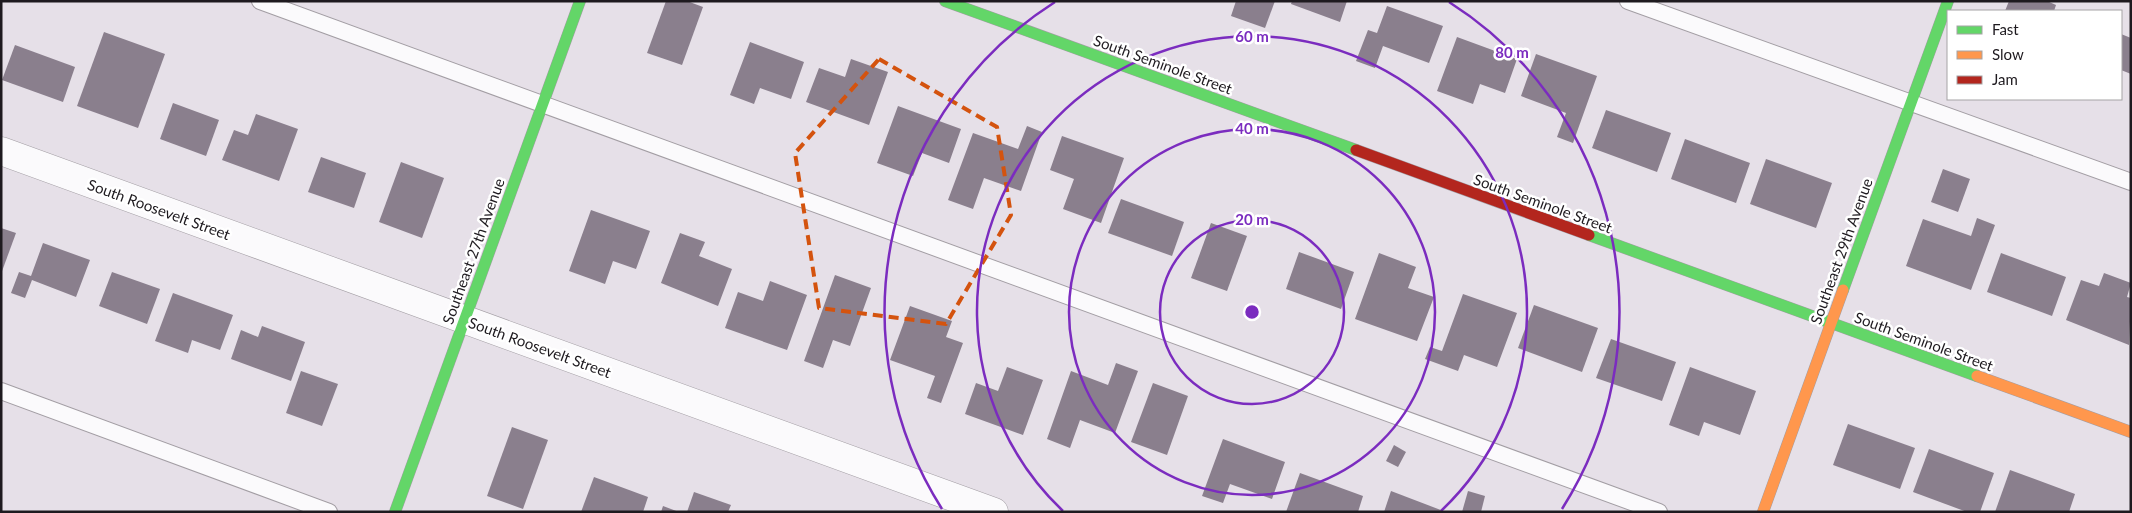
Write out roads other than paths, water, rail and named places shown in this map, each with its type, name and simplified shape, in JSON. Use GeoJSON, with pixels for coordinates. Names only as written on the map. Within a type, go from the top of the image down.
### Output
{"type":"FeatureCollection","features":[{"type":"Feature","properties":{"kind":"street","name":"Southeast 27th Avenue"},"geometry":{"type":"LineString","coordinates":[[395,512],[580,1]]}},
{"type":"Feature","properties":{"kind":"street","name":"South Seminole Street"},"geometry":{"type":"LineString","coordinates":[[946,1],[2131,432]]}},
{"type":"Feature","properties":{"kind":"street","name":"Southeast 29th Avenue"},"geometry":{"type":"LineString","coordinates":[[1763,512],[1948,1]]}},
{"type":"Feature","properties":{"kind":"street","name":"South Roosevelt Street"},"geometry":{"type":"LineString","coordinates":[[1,151],[994,512]]}},
{"type":"Feature","properties":{"kind":"lane"},"geometry":{"type":"LineString","coordinates":[[260,1],[1658,512]]}},
{"type":"Feature","properties":{"kind":"lane"},"geometry":{"type":"LineString","coordinates":[[1628,1],[2131,182]]}},
{"type":"Feature","properties":{"kind":"lane"},"geometry":{"type":"LineString","coordinates":[[1,391],[330,512]]}}]}
